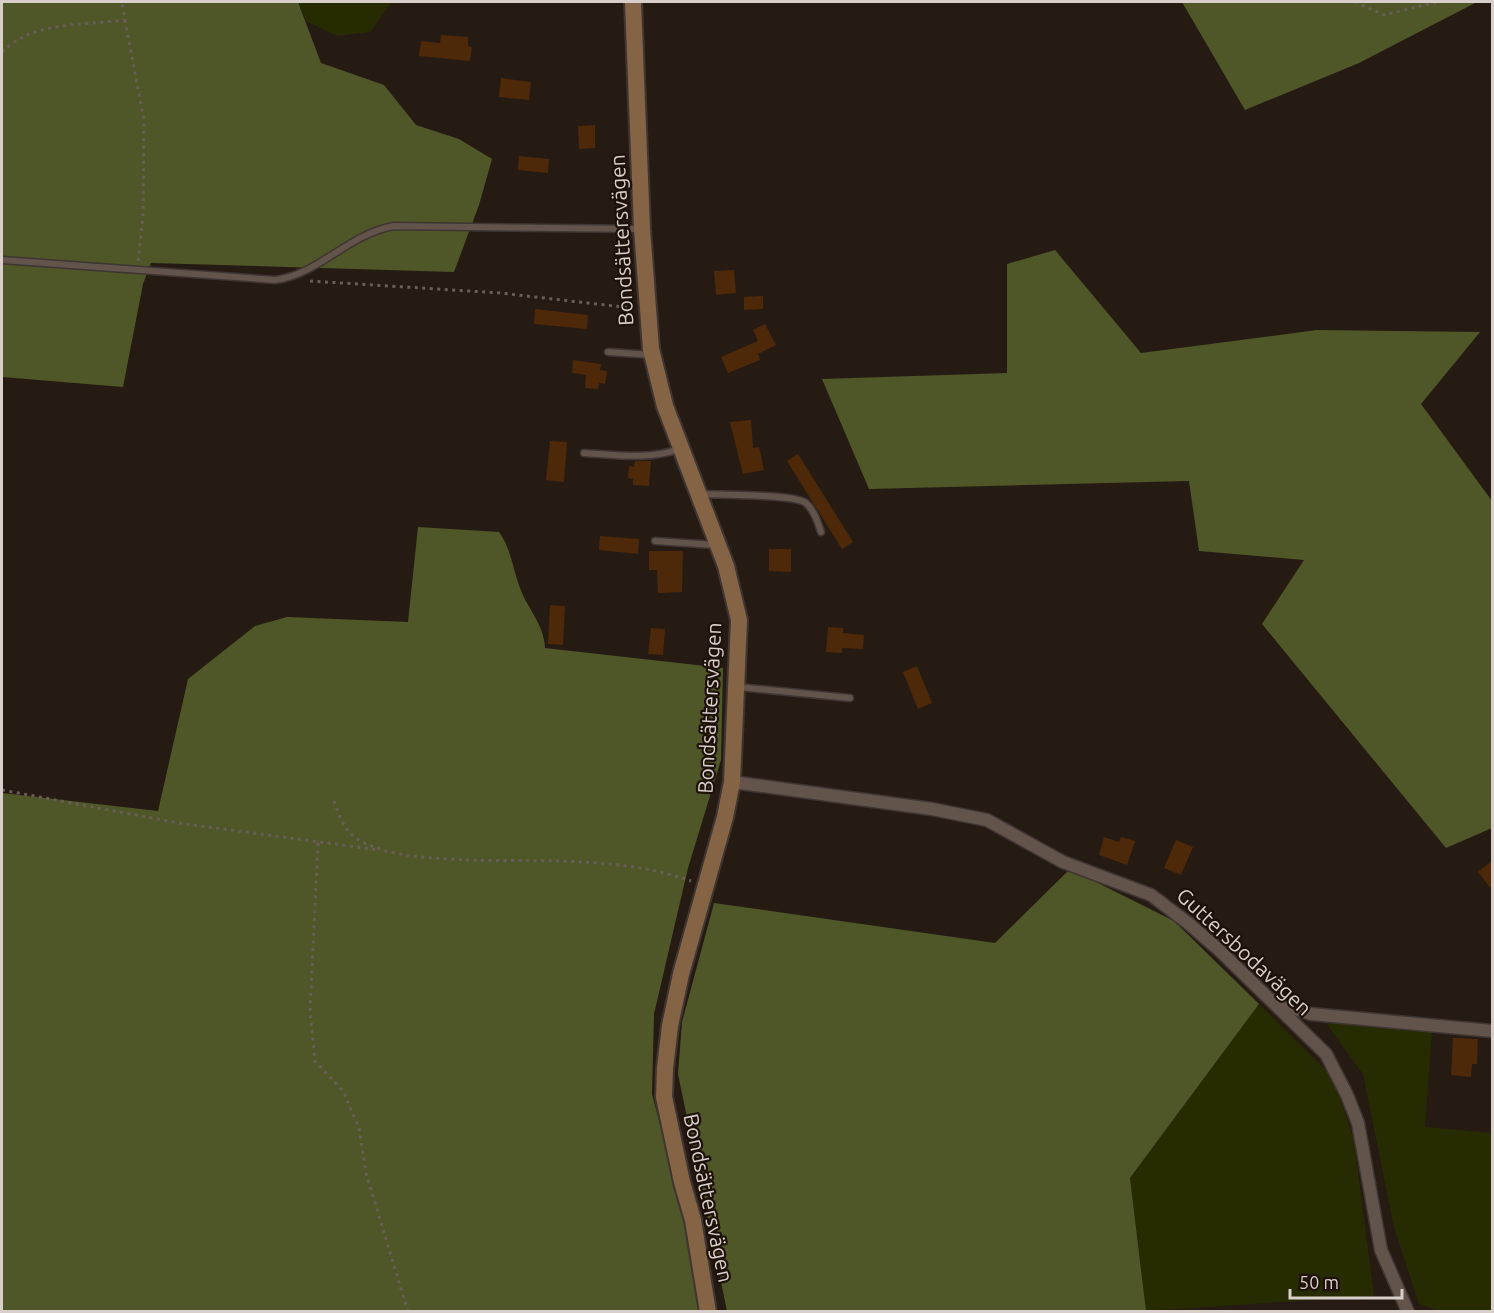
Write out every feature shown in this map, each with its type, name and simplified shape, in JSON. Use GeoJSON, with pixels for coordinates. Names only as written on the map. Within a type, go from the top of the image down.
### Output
{"type":"FeatureCollection","features":[{"type":"Feature","properties":{"kind":"street","name":"Bondsättersvägen"},"geometry":{"type":"LineString","coordinates":[[633,2],[642,230],[652,355],[665,406],[719,546],[739,620],[732,782],[670,1026],[664,1097],[682,1182],[693,1220],[708,1311]]}},
{"type":"Feature","properties":{"kind":"street","name":"Guttersbodavägen"},"geometry":{"type":"LineString","coordinates":[[732,782],[932,809],[987,820],[1063,862],[1151,895],[1188,923],[1326,1054],[1347,1095],[1358,1123],[1381,1250],[1408,1311]]}},
{"type":"Feature","properties":{"kind":"street"},"geometry":{"type":"LineString","coordinates":[[1268,999],[1311,1014],[1492,1031]]}},
{"type":"Feature","properties":{"kind":"lane"},"geometry":{"type":"LineString","coordinates":[[2,260],[137,271],[285,279],[337,252],[363,234],[394,226],[642,230]]}},
{"type":"Feature","properties":{"kind":"lane"},"geometry":{"type":"LineString","coordinates":[[608,352],[652,355]]}},
{"type":"Feature","properties":{"kind":"lane"},"geometry":{"type":"LineString","coordinates":[[584,453],[641,455],[668,453],[682,448]]}},
{"type":"Feature","properties":{"kind":"lane"},"geometry":{"type":"LineString","coordinates":[[700,494],[805,502],[816,516],[821,532]]}},
{"type":"Feature","properties":{"kind":"lane"},"geometry":{"type":"LineString","coordinates":[[655,541],[719,546]]}},
{"type":"Feature","properties":{"kind":"lane"},"geometry":{"type":"LineString","coordinates":[[737,687],[850,699]]}},
{"type":"Feature","properties":{"kind":"path"},"geometry":{"type":"LineString","coordinates":[[123,2],[144,121],[143,215],[137,271]]}},
{"type":"Feature","properties":{"kind":"path"},"geometry":{"type":"LineString","coordinates":[[1355,2],[1384,15],[1437,2]]}},
{"type":"Feature","properties":{"kind":"path"},"geometry":{"type":"LineString","coordinates":[[2,52],[14,40],[36,31],[61,25],[125,20]]}},
{"type":"Feature","properties":{"kind":"path"},"geometry":{"type":"LineString","coordinates":[[285,279],[500,293],[649,310]]}},
{"type":"Feature","properties":{"kind":"path"},"geometry":{"type":"LineString","coordinates":[[2,790],[179,823],[426,858],[574,862],[634,867],[672,874],[706,887]]}},
{"type":"Feature","properties":{"kind":"path"},"geometry":{"type":"LineString","coordinates":[[334,801],[342,826],[359,841],[382,850]]}},
{"type":"Feature","properties":{"kind":"path"},"geometry":{"type":"LineString","coordinates":[[318,843],[310,1011],[315,1061],[343,1091],[358,1128],[366,1173],[408,1311]]}},
{"type":"Feature","properties":{"kind":"green space"},"geometry":{"type":"Polygon","coordinates":[[[2,2],[298,2],[321,63],[384,85],[416,125],[459,139],[492,159],[479,205],[454,272],[151,263],[143,284],[123,387],[2,377],[2,2]]]}},
{"type":"Feature","properties":{"kind":"green space"},"geometry":{"type":"Polygon","coordinates":[[[298,2],[398,2],[390,4],[370,32],[337,36],[306,21],[298,2]]]}},
{"type":"Feature","properties":{"kind":"green space"},"geometry":{"type":"Polygon","coordinates":[[[1182,2],[1477,2],[1359,63],[1245,110],[1182,2]]]}},
{"type":"Feature","properties":{"kind":"green space"},"geometry":{"type":"Polygon","coordinates":[[[1055,250],[1141,353],[1317,330],[1480,332],[1421,404],[1492,501],[1492,828],[1446,848],[1262,624],[1304,560],[1199,551],[1189,481],[869,489],[822,379],[1007,373],[1007,264],[1055,250]]]}},
{"type":"Feature","properties":{"kind":"green space"},"geometry":{"type":"Polygon","coordinates":[[[418,527],[499,532],[509,552],[523,596],[539,624],[545,648],[723,668],[721,760],[688,868],[654,1014],[652,1094],[690,1238],[701,1311],[2,1312],[2,793],[158,811],[188,679],[255,626],[287,617],[408,622],[418,527]]]}},
{"type":"Feature","properties":{"kind":"green space"},"geometry":{"type":"Polygon","coordinates":[[[1070,869],[1174,921],[1259,1004],[1130,1178],[1146,1311],[727,1311],[678,1074],[682,1022],[714,903],[995,943],[1070,869]]]}},
{"type":"Feature","properties":{"kind":"green space"},"geometry":{"type":"Polygon","coordinates":[[[1259,1004],[1334,1078],[1354,1141],[1374,1296],[1146,1311],[1130,1178],[1259,1004]]]}},
{"type":"Feature","properties":{"kind":"green space"},"geometry":{"type":"Polygon","coordinates":[[[1326,1023],[1432,1031],[1425,1127],[1492,1133],[1492,1311],[1438,1311],[1419,1304],[1394,1227],[1363,1074],[1326,1023]]]}},
{"type":"Feature","properties":{"kind":"building"},"geometry":{"type":"Polygon","coordinates":[[[441,35],[468,37],[468,46],[472,47],[470,61],[419,56],[421,41],[440,43],[441,35]]]}},
{"type":"Feature","properties":{"kind":"building"},"geometry":{"type":"Polygon","coordinates":[[[501,78],[531,82],[529,100],[499,97],[501,78]]]}},
{"type":"Feature","properties":{"kind":"building"},"geometry":{"type":"Polygon","coordinates":[[[595,125],[595,148],[579,149],[578,126],[595,125]]]}},
{"type":"Feature","properties":{"kind":"building"},"geometry":{"type":"Polygon","coordinates":[[[519,156],[549,159],[548,173],[518,170],[519,156]]]}},
{"type":"Feature","properties":{"kind":"building"},"geometry":{"type":"Polygon","coordinates":[[[734,270],[736,293],[716,295],[714,271],[734,270]]]}},
{"type":"Feature","properties":{"kind":"building"},"geometry":{"type":"Polygon","coordinates":[[[763,296],[763,309],[744,310],[744,297],[763,296]]]}},
{"type":"Feature","properties":{"kind":"building"},"geometry":{"type":"Polygon","coordinates":[[[535,309],[588,315],[587,329],[534,324],[535,309]]]}},
{"type":"Feature","properties":{"kind":"building"},"geometry":{"type":"Polygon","coordinates":[[[765,324],[776,345],[758,354],[760,360],[728,373],[721,357],[758,341],[753,330],[765,324]]]}},
{"type":"Feature","properties":{"kind":"building"},"geometry":{"type":"Polygon","coordinates":[[[573,360],[601,364],[600,370],[607,371],[605,384],[599,383],[598,389],[585,388],[586,375],[572,373],[573,360]]]}},
{"type":"Feature","properties":{"kind":"building"},"geometry":{"type":"Polygon","coordinates":[[[751,420],[753,448],[759,447],[764,470],[743,474],[730,422],[751,420]]]}},
{"type":"Feature","properties":{"kind":"building"},"geometry":{"type":"Polygon","coordinates":[[[550,441],[567,442],[564,482],[546,480],[550,441]]]}},
{"type":"Feature","properties":{"kind":"building"},"geometry":{"type":"Polygon","coordinates":[[[798,454],[853,542],[842,549],[787,461],[798,454]]]}},
{"type":"Feature","properties":{"kind":"building"},"geometry":{"type":"Polygon","coordinates":[[[635,461],[651,461],[649,486],[633,485],[633,479],[628,478],[629,466],[634,467],[635,461]]]}},
{"type":"Feature","properties":{"kind":"building"},"geometry":{"type":"Polygon","coordinates":[[[600,536],[639,539],[638,554],[599,550],[600,536]]]}},
{"type":"Feature","properties":{"kind":"building"},"geometry":{"type":"Polygon","coordinates":[[[769,549],[791,549],[791,572],[769,571],[769,549]]]}},
{"type":"Feature","properties":{"kind":"building"},"geometry":{"type":"Polygon","coordinates":[[[649,551],[683,551],[682,592],[658,593],[657,570],[649,570],[649,551]]]}},
{"type":"Feature","properties":{"kind":"building"},"geometry":{"type":"Polygon","coordinates":[[[550,605],[565,606],[563,645],[548,644],[550,605]]]}},
{"type":"Feature","properties":{"kind":"building"},"geometry":{"type":"Polygon","coordinates":[[[828,627],[843,628],[843,633],[864,635],[863,649],[842,648],[842,653],[826,652],[828,627]]]}},
{"type":"Feature","properties":{"kind":"building"},"geometry":{"type":"Polygon","coordinates":[[[651,628],[665,629],[663,655],[648,654],[651,628]]]}},
{"type":"Feature","properties":{"kind":"building"},"geometry":{"type":"Polygon","coordinates":[[[917,666],[932,703],[918,709],[903,672],[917,666]]]}},
{"type":"Feature","properties":{"kind":"building"},"geometry":{"type":"Polygon","coordinates":[[[1104,837],[1119,842],[1121,837],[1135,841],[1127,865],[1099,855],[1104,837]]]}},
{"type":"Feature","properties":{"kind":"building"},"geometry":{"type":"Polygon","coordinates":[[[1176,840],[1193,847],[1181,875],[1164,868],[1176,840]]]}},
{"type":"Feature","properties":{"kind":"building"},"geometry":{"type":"Polygon","coordinates":[[[1492,861],[1492,890],[1478,872],[1492,861]]]}},
{"type":"Feature","properties":{"kind":"building"},"geometry":{"type":"Polygon","coordinates":[[[1453,1038],[1478,1039],[1477,1064],[1472,1064],[1471,1077],[1451,1075],[1453,1038]]]}}]}
